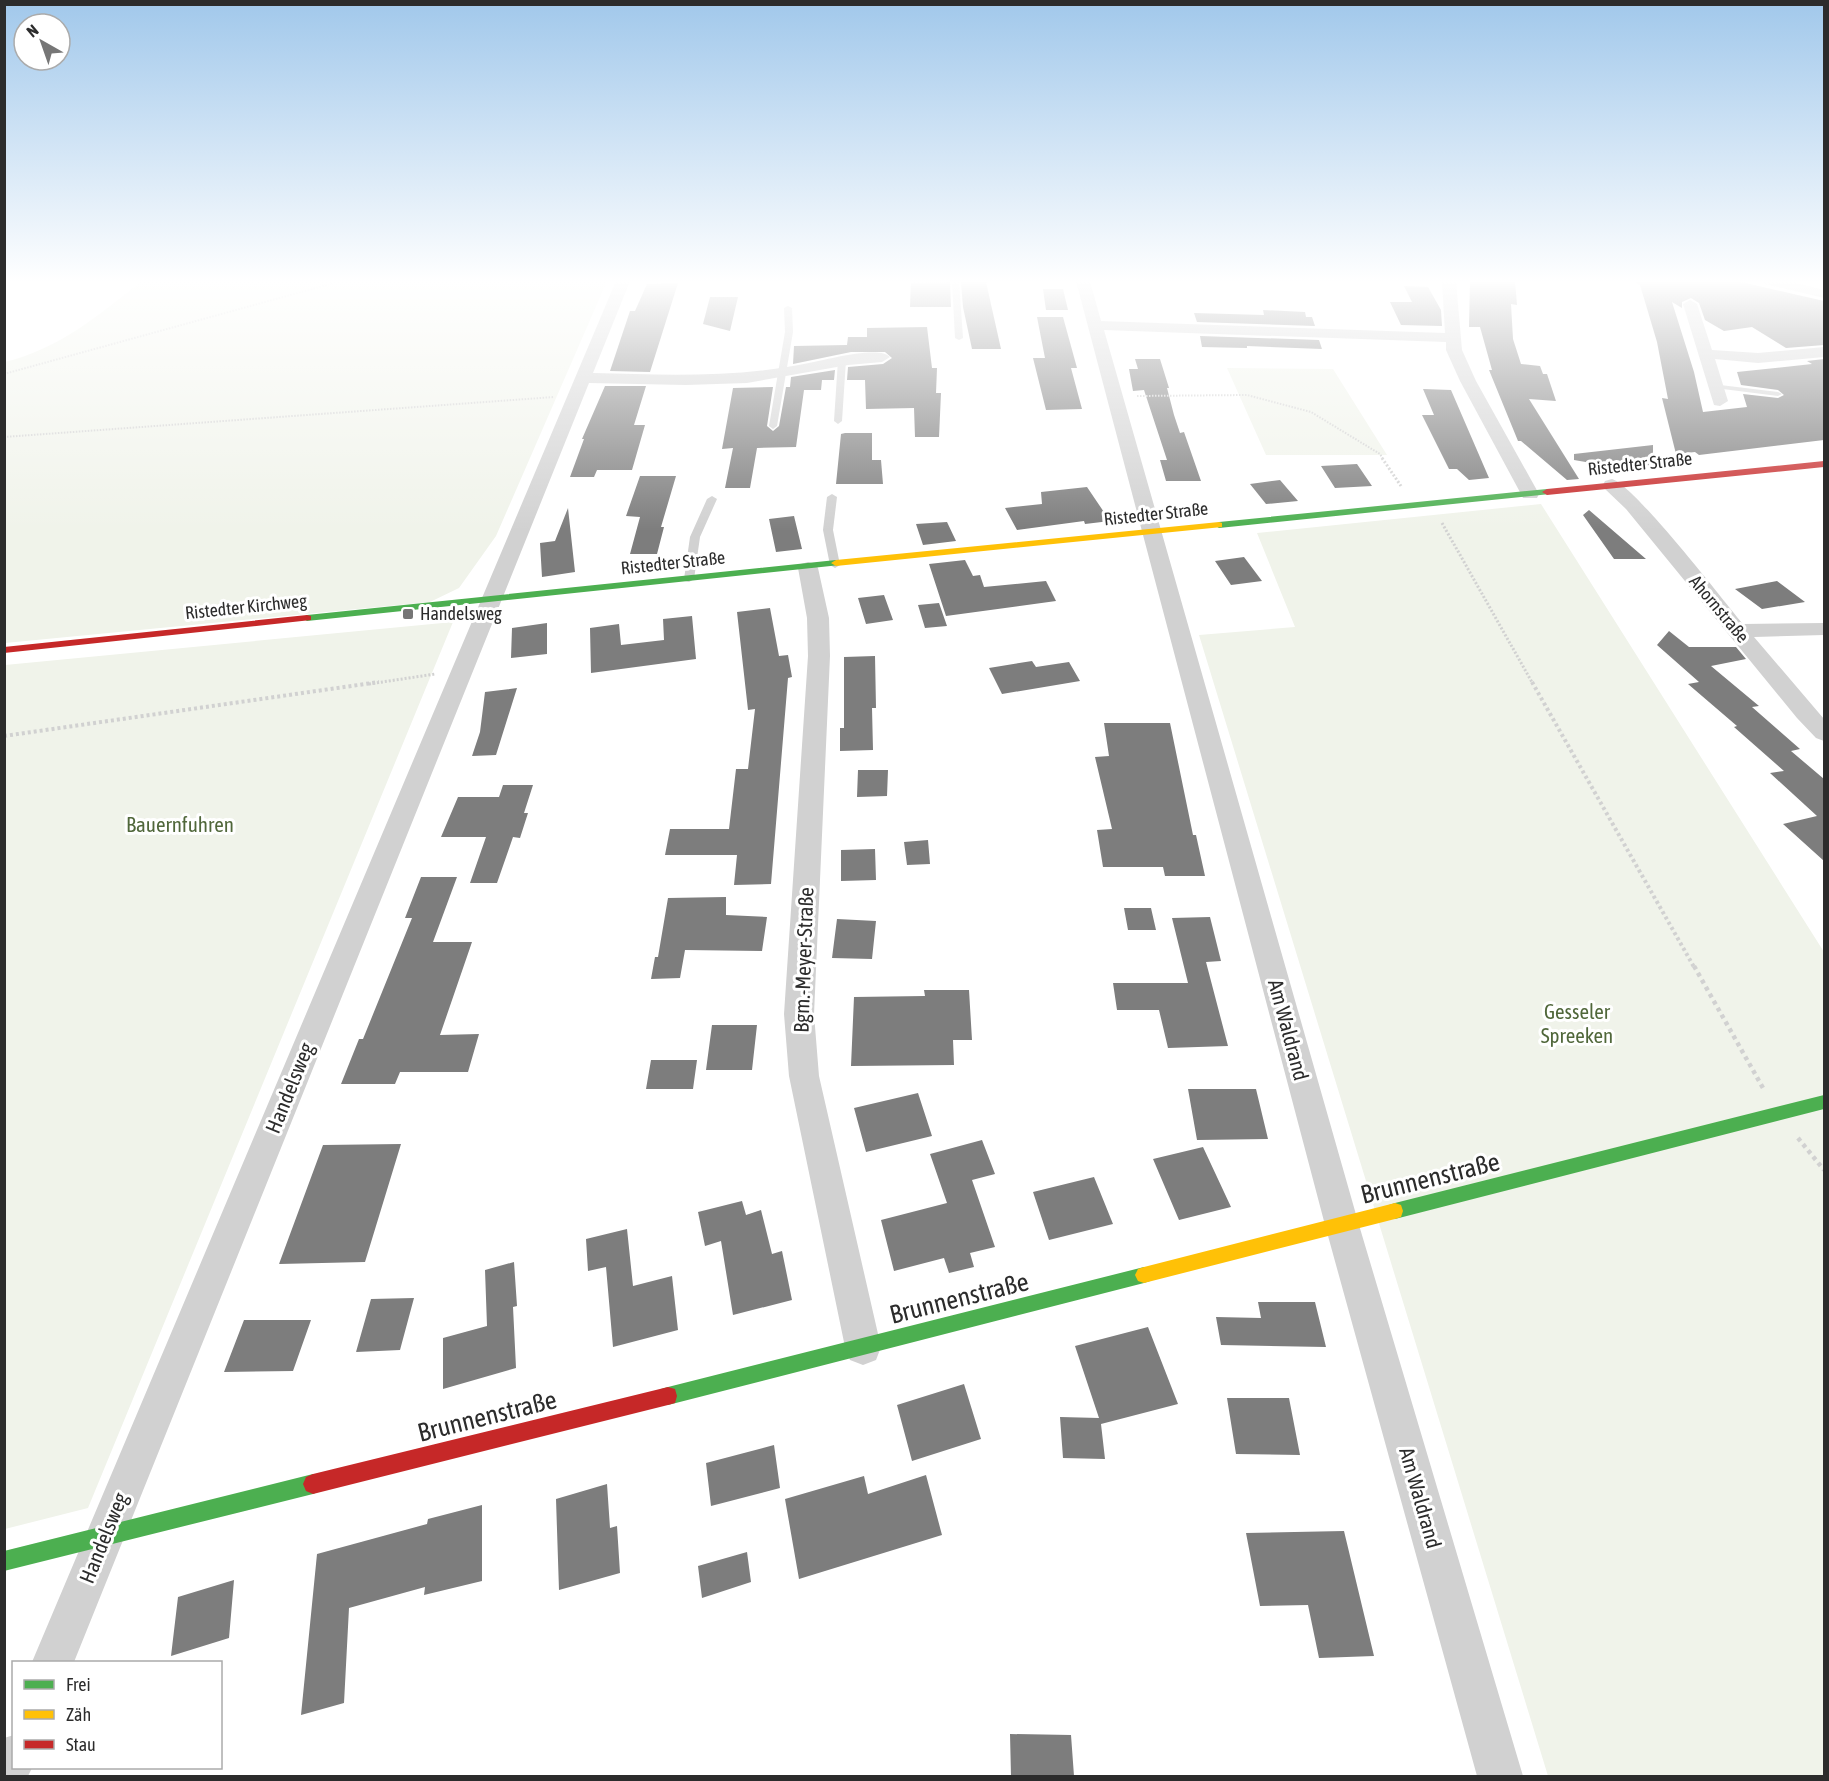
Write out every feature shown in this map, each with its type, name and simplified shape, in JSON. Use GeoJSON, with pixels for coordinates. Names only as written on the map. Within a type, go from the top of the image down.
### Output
{"type":"FeatureCollection","features":[{"type":"Feature","properties":{"kind":"street","name":"Handelsweg"},"geometry":{"type":"LineString","coordinates":[[52,1661],[589,364]]}},
{"type":"Feature","properties":{"kind":"street"},"geometry":{"type":"LineString","coordinates":[[583,378],[747,378],[782,374],[824,364]]}},
{"type":"Feature","properties":{"kind":"street","name":"Am Waldrand"},"geometry":{"type":"LineString","coordinates":[[1106,364],[1342,1225],[1500,1776]]}},
{"type":"Feature","properties":{"kind":"street"},"geometry":{"type":"LineString","coordinates":[[1460,364],[1530,494]]}},
{"type":"Feature","properties":{"kind":"street"},"geometry":{"type":"LineString","coordinates":[[1710,364],[1718,393]]}},
{"type":"Feature","properties":{"kind":"street","name":"Ristedter Straße"},"geometry":{"type":"LineString","coordinates":[[492,598],[1824,464]]}},
{"type":"Feature","properties":{"kind":"street","name":"Ahornstraße"},"geometry":{"type":"LineString","coordinates":[[1612,485],[1633,505],[1824,733]]}},
{"type":"Feature","properties":{"kind":"street","name":"Bgm.-Meyer-Straße"},"geometry":{"type":"LineString","coordinates":[[821,566],[818,618],[819,656],[799,1014],[804,1076],[863,1347]]}},
{"type":"Feature","properties":{"kind":"street","name":"Ristedter Kirchweg"},"geometry":{"type":"LineString","coordinates":[[4,650],[492,598]]}},
{"type":"Feature","properties":{"kind":"street"},"geometry":{"type":"LineString","coordinates":[[1738,631],[1824,629]]}},
{"type":"Feature","properties":{"kind":"street","name":"Brunnenstraße"},"geometry":{"type":"LineString","coordinates":[[4,1561],[104,1538],[863,1347],[1824,1102]]}},
{"type":"Feature","properties":{"kind":"street"},"geometry":{"type":"LineString","coordinates":[[5,1776],[12,1761]]}},
{"type":"Feature","properties":{"kind":"lane"},"geometry":{"type":"LineString","coordinates":[[773,426],[784,364]]}},
{"type":"Feature","properties":{"kind":"lane"},"geometry":{"type":"LineString","coordinates":[[838,421],[842,364]]}},
{"type":"Feature","properties":{"kind":"lane"},"geometry":{"type":"LineString","coordinates":[[1718,393],[1778,394]]}},
{"type":"Feature","properties":{"kind":"lane"},"geometry":{"type":"LineString","coordinates":[[821,566],[832,497]]}},
{"type":"Feature","properties":{"kind":"lane"},"geometry":{"type":"LineString","coordinates":[[689,579],[695,537],[712,500]]}},
{"type":"Feature","properties":{"kind":"path"},"geometry":{"type":"LineString","coordinates":[[4,374],[40,364]]}},
{"type":"Feature","properties":{"kind":"path"},"geometry":{"type":"LineString","coordinates":[[1115,396],[1247,395],[1311,412],[1380,454],[1414,506]]}},
{"type":"Feature","properties":{"kind":"path"},"geometry":{"type":"LineString","coordinates":[[4,437],[576,396]]}},
{"type":"Feature","properties":{"kind":"path"},"geometry":{"type":"LineString","coordinates":[[1431,504],[1778,1114],[1824,1170]]}},
{"type":"Feature","properties":{"kind":"path"},"geometry":{"type":"LineString","coordinates":[[4,736],[462,670]]}},
{"type":"Feature","properties":{"kind":"green space"},"geometry":{"type":"Polygon","coordinates":[[[5,364],[571,364],[496,536],[459,588],[430,602],[5,643],[5,364]]]}},
{"type":"Feature","properties":{"kind":"green space"},"geometry":{"type":"Polygon","coordinates":[[[1227,368],[1333,369],[1387,455],[1266,455],[1227,368]]]}},
{"type":"Feature","properties":{"kind":"green space","name":"Gesseler Spreeken"},"geometry":{"type":"Polygon","coordinates":[[[1541,504],[1824,952],[1824,1776],[1548,1776],[1199,635],[1295,627],[1257,533],[1541,504]]]}},
{"type":"Feature","properties":{"kind":"green space","name":"Bauernfuhren"},"geometry":{"type":"Polygon","coordinates":[[[453,622],[88,1508],[5,1529],[5,665],[453,622]]]}},
{"type":"Feature","properties":{"kind":"building"},"geometry":{"type":"Polygon","coordinates":[[[612,364],[652,364],[650,372],[610,371],[612,364]]]}},
{"type":"Feature","properties":{"kind":"building"},"geometry":{"type":"Polygon","coordinates":[[[932,364],[932,368],[937,368],[936,393],[941,393],[939,437],[915,437],[914,408],[866,409],[865,380],[847,380],[848,367],[932,364]]]}},
{"type":"Feature","properties":{"kind":"building"},"geometry":{"type":"Polygon","coordinates":[[[1035,364],[1076,364],[1077,368],[1071,368],[1082,409],[1046,410],[1035,364]]]}},
{"type":"Feature","properties":{"kind":"building"},"geometry":{"type":"Polygon","coordinates":[[[1137,364],[1162,364],[1180,433],[1184,432],[1201,481],[1166,481],[1160,460],[1167,460],[1144,390],[1133,391],[1129,369],[1138,369],[1137,364]]]}},
{"type":"Feature","properties":{"kind":"building"},"geometry":{"type":"Polygon","coordinates":[[[1490,364],[1522,364],[1540,366],[1543,374],[1547,374],[1556,401],[1529,399],[1579,479],[1567,480],[1521,441],[1518,441],[1489,370],[1492,370],[1490,364]]]}},
{"type":"Feature","properties":{"kind":"building"},"geometry":{"type":"Polygon","coordinates":[[[1661,364],[1692,364],[1703,412],[1747,407],[1743,394],[1778,398],[1784,395],[1778,390],[1741,385],[1737,372],[1824,364],[1824,440],[1699,455],[1695,452],[1676,454],[1662,398],[1668,399],[1661,364]]]}},
{"type":"Feature","properties":{"kind":"building"},"geometry":{"type":"Polygon","coordinates":[[[835,370],[834,380],[822,380],[821,390],[804,390],[796,447],[757,448],[750,488],[725,488],[733,448],[722,449],[733,388],[773,387],[767,426],[773,431],[779,426],[786,387],[790,387],[791,377],[835,370]]]}},
{"type":"Feature","properties":{"kind":"building"},"geometry":{"type":"Polygon","coordinates":[[[605,386],[646,386],[634,425],[645,425],[632,470],[597,470],[594,477],[570,477],[584,439],[582,439],[605,386]]]}},
{"type":"Feature","properties":{"kind":"building"},"geometry":{"type":"Polygon","coordinates":[[[1423,389],[1451,390],[1489,478],[1469,480],[1457,469],[1449,469],[1422,415],[1434,415],[1423,389]]]}},
{"type":"Feature","properties":{"kind":"building"},"geometry":{"type":"Polygon","coordinates":[[[872,433],[872,460],[881,460],[883,484],[836,484],[841,434],[872,433]]]}},
{"type":"Feature","properties":{"kind":"building"},"geometry":{"type":"Polygon","coordinates":[[[1653,445],[1653,469],[1638,471],[1574,460],[1574,454],[1653,445]]]}},
{"type":"Feature","properties":{"kind":"building"},"geometry":{"type":"Polygon","coordinates":[[[1357,464],[1372,486],[1335,488],[1321,466],[1357,464]]]}},
{"type":"Feature","properties":{"kind":"building"},"geometry":{"type":"Polygon","coordinates":[[[640,476],[676,476],[661,527],[664,527],[657,554],[630,554],[640,517],[626,516],[640,476]]]}},
{"type":"Feature","properties":{"kind":"building"},"geometry":{"type":"Polygon","coordinates":[[[1280,480],[1298,501],[1266,504],[1250,484],[1280,480]]]}},
{"type":"Feature","properties":{"kind":"building"},"geometry":{"type":"Polygon","coordinates":[[[1087,487],[1110,521],[1085,524],[1084,521],[1017,530],[1005,508],[1042,504],[1041,492],[1087,487]]]}},
{"type":"Feature","properties":{"kind":"building"},"geometry":{"type":"Polygon","coordinates":[[[568,508],[575,572],[542,577],[540,543],[555,541],[568,508]]]}},
{"type":"Feature","properties":{"kind":"building"},"geometry":{"type":"Polygon","coordinates":[[[1589,510],[1646,559],[1614,559],[1583,515],[1589,510]]]}},
{"type":"Feature","properties":{"kind":"building"},"geometry":{"type":"Polygon","coordinates":[[[794,516],[802,549],[776,552],[769,519],[794,516]]]}},
{"type":"Feature","properties":{"kind":"building"},"geometry":{"type":"Polygon","coordinates":[[[947,522],[956,541],[923,545],[916,524],[947,522]]]}},
{"type":"Feature","properties":{"kind":"building"},"geometry":{"type":"Polygon","coordinates":[[[1244,557],[1262,581],[1231,585],[1215,561],[1244,557]]]}},
{"type":"Feature","properties":{"kind":"building"},"geometry":{"type":"Polygon","coordinates":[[[965,560],[973,576],[980,575],[984,587],[1046,581],[1056,601],[946,616],[929,564],[965,560]]]}},
{"type":"Feature","properties":{"kind":"building"},"geometry":{"type":"Polygon","coordinates":[[[1777,581],[1805,602],[1762,609],[1735,589],[1777,581]]]}},
{"type":"Feature","properties":{"kind":"building"},"geometry":{"type":"Polygon","coordinates":[[[884,595],[893,620],[866,624],[858,598],[884,595]]]}},
{"type":"Feature","properties":{"kind":"building"},"geometry":{"type":"Polygon","coordinates":[[[939,603],[947,626],[925,628],[918,605],[939,603]]]}},
{"type":"Feature","properties":{"kind":"building"},"geometry":{"type":"Polygon","coordinates":[[[770,608],[779,656],[788,655],[792,677],[788,678],[771,884],[734,885],[737,855],[665,855],[670,829],[729,829],[736,769],[748,769],[755,709],[748,710],[737,612],[770,608]]]}},
{"type":"Feature","properties":{"kind":"building"},"geometry":{"type":"Polygon","coordinates":[[[692,616],[696,659],[591,673],[590,628],[619,624],[621,645],[664,640],[663,619],[692,616]]]}},
{"type":"Feature","properties":{"kind":"building"},"geometry":{"type":"Polygon","coordinates":[[[547,623],[547,654],[511,658],[512,628],[547,623]]]}},
{"type":"Feature","properties":{"kind":"building"},"geometry":{"type":"Polygon","coordinates":[[[1669,631],[1689,647],[1736,647],[1746,659],[1711,666],[1759,706],[1752,707],[1800,749],[1791,751],[1824,779],[1824,861],[1783,824],[1817,816],[1770,773],[1784,771],[1688,684],[1699,682],[1657,645],[1669,631]]]}},
{"type":"Feature","properties":{"kind":"building"},"geometry":{"type":"Polygon","coordinates":[[[875,656],[876,708],[872,708],[873,750],[840,751],[840,728],[844,728],[844,657],[875,656]]]}},
{"type":"Feature","properties":{"kind":"building"},"geometry":{"type":"Polygon","coordinates":[[[1032,661],[1036,667],[1069,662],[1080,681],[1002,694],[989,668],[1032,661]]]}},
{"type":"Feature","properties":{"kind":"building"},"geometry":{"type":"Polygon","coordinates":[[[517,688],[496,755],[472,756],[480,732],[485,692],[517,688]]]}},
{"type":"Feature","properties":{"kind":"building"},"geometry":{"type":"Polygon","coordinates":[[[1104,723],[1170,723],[1193,835],[1196,835],[1205,876],[1165,876],[1163,867],[1103,867],[1097,830],[1112,829],[1095,757],[1109,756],[1104,723]]]}},
{"type":"Feature","properties":{"kind":"building"},"geometry":{"type":"Polygon","coordinates":[[[858,770],[888,770],[887,796],[857,797],[858,770]]]}},
{"type":"Feature","properties":{"kind":"building"},"geometry":{"type":"Polygon","coordinates":[[[503,785],[533,785],[524,813],[528,813],[520,838],[513,837],[497,883],[470,883],[486,837],[441,837],[458,797],[499,797],[503,785]]]}},
{"type":"Feature","properties":{"kind":"building"},"geometry":{"type":"Polygon","coordinates":[[[928,840],[930,864],[907,865],[904,842],[928,840]]]}},
{"type":"Feature","properties":{"kind":"building"},"geometry":{"type":"Polygon","coordinates":[[[875,849],[876,880],[841,881],[841,850],[875,849]]]}},
{"type":"Feature","properties":{"kind":"building"},"geometry":{"type":"Polygon","coordinates":[[[421,877],[457,877],[433,942],[472,942],[440,1035],[479,1034],[468,1072],[400,1072],[395,1084],[341,1084],[359,1039],[363,1039],[412,918],[405,918],[421,877]]]}},
{"type":"Feature","properties":{"kind":"building"},"geometry":{"type":"Polygon","coordinates":[[[726,897],[726,915],[767,917],[762,951],[685,950],[680,978],[651,979],[655,957],[658,957],[668,898],[726,897]]]}},
{"type":"Feature","properties":{"kind":"building"},"geometry":{"type":"Polygon","coordinates":[[[1124,908],[1151,908],[1156,930],[1128,930],[1124,908]]]}},
{"type":"Feature","properties":{"kind":"building"},"geometry":{"type":"Polygon","coordinates":[[[1210,917],[1221,961],[1206,962],[1228,1046],[1168,1048],[1159,1010],[1117,1010],[1113,983],[1188,983],[1172,918],[1210,917]]]}},
{"type":"Feature","properties":{"kind":"building"},"geometry":{"type":"Polygon","coordinates":[[[837,919],[876,921],[872,959],[832,958],[837,919]]]}},
{"type":"Feature","properties":{"kind":"building"},"geometry":{"type":"Polygon","coordinates":[[[924,990],[969,990],[972,1040],[953,1040],[954,1065],[851,1066],[854,997],[925,996],[924,990]]]}},
{"type":"Feature","properties":{"kind":"building"},"geometry":{"type":"Polygon","coordinates":[[[712,1025],[757,1025],[752,1070],[706,1070],[712,1025]]]}},
{"type":"Feature","properties":{"kind":"building"},"geometry":{"type":"Polygon","coordinates":[[[651,1060],[697,1060],[693,1089],[646,1089],[651,1060]]]}},
{"type":"Feature","properties":{"kind":"building"},"geometry":{"type":"Polygon","coordinates":[[[1188,1089],[1256,1089],[1268,1139],[1197,1140],[1188,1089]]]}},
{"type":"Feature","properties":{"kind":"building"},"geometry":{"type":"Polygon","coordinates":[[[918,1093],[932,1136],[866,1152],[854,1108],[918,1093]]]}},
{"type":"Feature","properties":{"kind":"building"},"geometry":{"type":"Polygon","coordinates":[[[982,1140],[995,1174],[972,1180],[995,1247],[970,1253],[974,1267],[949,1273],[944,1258],[894,1271],[881,1220],[947,1203],[930,1154],[982,1140]]]}},
{"type":"Feature","properties":{"kind":"building"},"geometry":{"type":"Polygon","coordinates":[[[401,1144],[365,1262],[279,1264],[323,1145],[401,1144]]]}},
{"type":"Feature","properties":{"kind":"building"},"geometry":{"type":"Polygon","coordinates":[[[1203,1147],[1231,1207],[1179,1220],[1153,1159],[1203,1147]]]}},
{"type":"Feature","properties":{"kind":"building"},"geometry":{"type":"Polygon","coordinates":[[[1094,1177],[1113,1224],[1049,1240],[1033,1192],[1094,1177]]]}},
{"type":"Feature","properties":{"kind":"building"},"geometry":{"type":"Polygon","coordinates":[[[742,1201],[746,1215],[761,1210],[772,1254],[782,1251],[792,1300],[733,1315],[721,1241],[705,1246],[698,1212],[742,1201]]]}},
{"type":"Feature","properties":{"kind":"building"},"geometry":{"type":"Polygon","coordinates":[[[627,1229],[633,1286],[672,1276],[678,1330],[613,1347],[606,1267],[588,1271],[586,1239],[627,1229]]]}},
{"type":"Feature","properties":{"kind":"building"},"geometry":{"type":"Polygon","coordinates":[[[514,1262],[517,1306],[513,1307],[516,1368],[443,1389],[443,1338],[487,1326],[485,1270],[514,1262]]]}},
{"type":"Feature","properties":{"kind":"building"},"geometry":{"type":"Polygon","coordinates":[[[414,1298],[400,1350],[356,1352],[371,1299],[414,1298]]]}},
{"type":"Feature","properties":{"kind":"building"},"geometry":{"type":"Polygon","coordinates":[[[1258,1302],[1315,1302],[1326,1347],[1221,1345],[1216,1317],[1261,1318],[1258,1302]]]}},
{"type":"Feature","properties":{"kind":"building"},"geometry":{"type":"Polygon","coordinates":[[[244,1320],[311,1320],[293,1371],[224,1372],[244,1320]]]}},
{"type":"Feature","properties":{"kind":"building"},"geometry":{"type":"Polygon","coordinates":[[[1148,1327],[1178,1404],[1101,1424],[1105,1459],[1063,1458],[1060,1417],[1099,1418],[1075,1346],[1148,1327]]]}},
{"type":"Feature","properties":{"kind":"building"},"geometry":{"type":"Polygon","coordinates":[[[964,1384],[981,1439],[912,1461],[897,1405],[964,1384]]]}},
{"type":"Feature","properties":{"kind":"building"},"geometry":{"type":"Polygon","coordinates":[[[1227,1398],[1289,1398],[1300,1455],[1236,1454],[1227,1398]]]}},
{"type":"Feature","properties":{"kind":"building"},"geometry":{"type":"Polygon","coordinates":[[[774,1445],[780,1488],[711,1506],[706,1463],[774,1445]]]}},
{"type":"Feature","properties":{"kind":"building"},"geometry":{"type":"Polygon","coordinates":[[[926,1475],[942,1535],[799,1579],[785,1499],[864,1476],[868,1494],[926,1475]]]}},
{"type":"Feature","properties":{"kind":"building"},"geometry":{"type":"Polygon","coordinates":[[[607,1484],[610,1528],[617,1526],[620,1573],[559,1590],[556,1499],[607,1484]]]}},
{"type":"Feature","properties":{"kind":"building"},"geometry":{"type":"Polygon","coordinates":[[[482,1505],[482,1581],[424,1595],[425,1587],[349,1608],[344,1703],[301,1715],[317,1554],[427,1524],[428,1519],[482,1505]]]}},
{"type":"Feature","properties":{"kind":"building"},"geometry":{"type":"Polygon","coordinates":[[[1344,1531],[1374,1656],[1319,1658],[1308,1605],[1260,1606],[1246,1533],[1344,1531]]]}},
{"type":"Feature","properties":{"kind":"building"},"geometry":{"type":"Polygon","coordinates":[[[747,1552],[751,1582],[702,1598],[698,1566],[747,1552]]]}},
{"type":"Feature","properties":{"kind":"building"},"geometry":{"type":"Polygon","coordinates":[[[234,1580],[229,1638],[171,1656],[178,1597],[234,1580]]]}},
{"type":"Feature","properties":{"kind":"building"},"geometry":{"type":"Polygon","coordinates":[[[1010,1734],[1071,1735],[1074,1776],[1011,1776],[1010,1734]]]}},
{"type":"Feature","properties":{"kind":"traffic: fast"},"geometry":{"type":"LineString","coordinates":[[1219,525],[1547,492]]}},
{"type":"Feature","properties":{"kind":"traffic: fast"},"geometry":{"type":"LineString","coordinates":[[307,618],[836,563]]}},
{"type":"Feature","properties":{"kind":"traffic: fast"},"geometry":{"type":"LineString","coordinates":[[1395,1211],[1824,1102]]}},
{"type":"Feature","properties":{"kind":"traffic: fast"},"geometry":{"type":"LineString","coordinates":[[668,1396],[1144,1275]]}},
{"type":"Feature","properties":{"kind":"traffic: fast"},"geometry":{"type":"LineString","coordinates":[[4,1561],[313,1484]]}},
{"type":"Feature","properties":{"kind":"traffic: slow"},"geometry":{"type":"LineString","coordinates":[[836,563],[1219,525]]}},
{"type":"Feature","properties":{"kind":"traffic: slow"},"geometry":{"type":"LineString","coordinates":[[1144,1275],[1395,1211]]}},
{"type":"Feature","properties":{"kind":"traffic: jam"},"geometry":{"type":"LineString","coordinates":[[1547,492],[1824,464]]}},
{"type":"Feature","properties":{"kind":"traffic: jam"},"geometry":{"type":"LineString","coordinates":[[4,650],[307,618]]}},
{"type":"Feature","properties":{"kind":"traffic: jam"},"geometry":{"type":"LineString","coordinates":[[313,1484],[668,1396]]}},
{"type":"Feature","properties":{"kind":"place","name":"Handelsweg"},"geometry":{"type":"Point","coordinates":[408,614]}}]}
